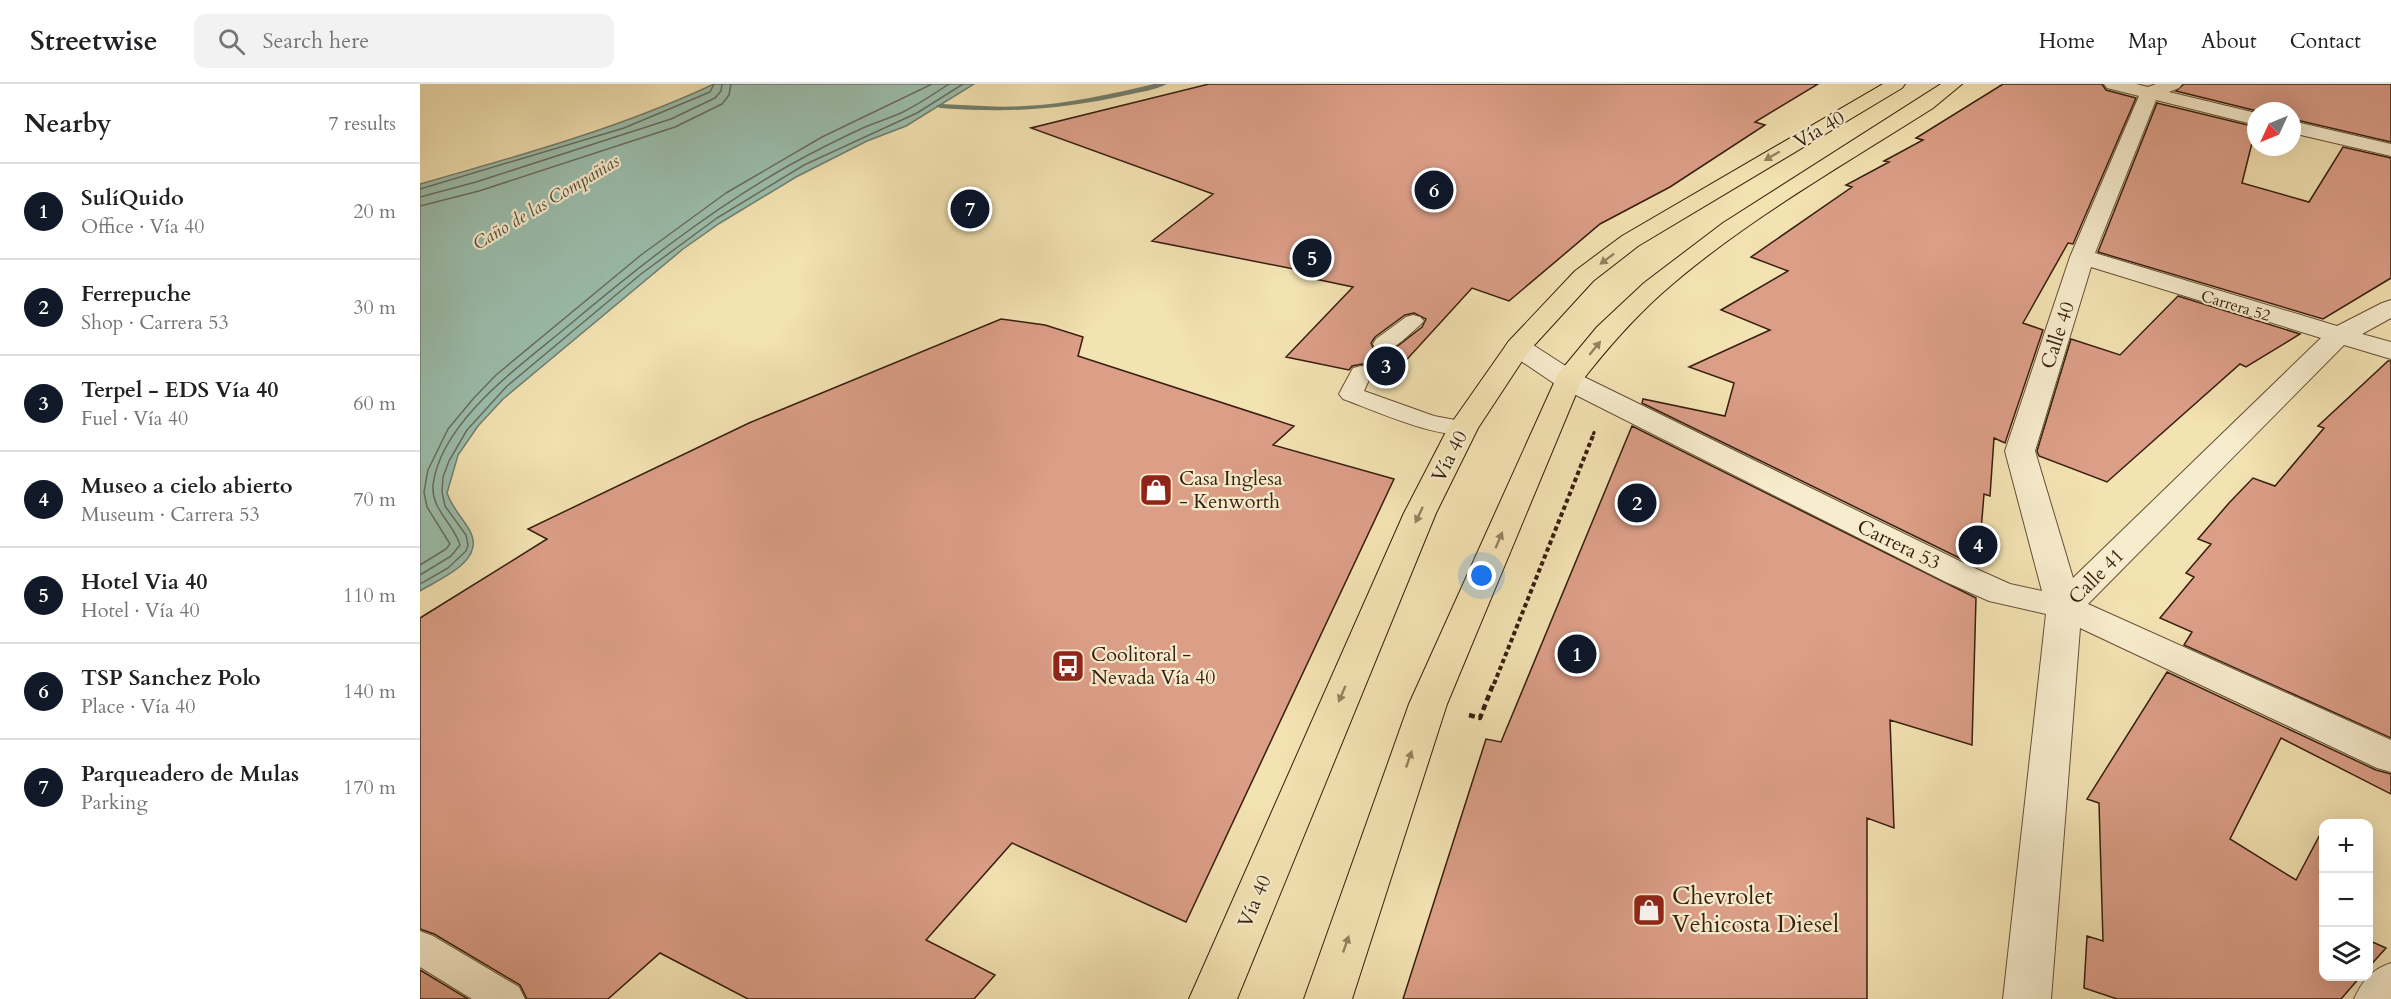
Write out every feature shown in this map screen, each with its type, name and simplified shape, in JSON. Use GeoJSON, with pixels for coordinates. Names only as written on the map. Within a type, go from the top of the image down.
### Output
{"type":"FeatureCollection","features":[{"type":"Feature","properties":{"kind":"highway","name":"Vía 40"},"geometry":{"type":"LineString","coordinates":[[1213,999],[1420,513],[1463,428],[1518,347],[1584,276],[1630,241],[1896,84]]}},
{"type":"Feature","properties":{"kind":"highway","name":"Vía 40"},"geometry":{"type":"LineString","coordinates":[[1328,999],[1428,704],[1568,380],[1606,333],[1653,288],[1731,228],[1926,104],[1953,84]]}},
{"type":"Feature","properties":{"kind":"street"},"geometry":{"type":"LineString","coordinates":[[2113,84],[2247,117]]}},
{"type":"Feature","properties":{"kind":"street"},"geometry":{"type":"LineString","coordinates":[[2150,93],[2172,84]]}},
{"type":"Feature","properties":{"kind":"street","name":"Calle 40"},"geometry":{"type":"LineString","coordinates":[[2064,607],[2020,451],[2082,258],[2150,93]]}},
{"type":"Feature","properties":{"kind":"street"},"geometry":{"type":"LineString","coordinates":[[2301,130],[2391,150]]}},
{"type":"Feature","properties":{"kind":"street","name":"Carrera 52"},"geometry":{"type":"LineString","coordinates":[[2082,258],[2391,351]]}},
{"type":"Feature","properties":{"kind":"street","name":"Calle 41"},"geometry":{"type":"LineString","coordinates":[[2027,999],[2064,607],[2338,336],[2391,308]]}},
{"type":"Feature","properties":{"kind":"street","name":"Carrera 53"},"geometry":{"type":"LineString","coordinates":[[1518,347],[1568,380],[1958,573],[2001,593],[2064,607],[2391,757]]}},
{"type":"Feature","properties":{"kind":"street"},"geometry":{"type":"LineString","coordinates":[[2378,999],[2391,984]]}},
{"type":"Feature","properties":{"kind":"lane"},"geometry":{"type":"LineString","coordinates":[[1384,344],[1413,321]]}},
{"type":"Feature","properties":{"kind":"lane"},"geometry":{"type":"LineString","coordinates":[[1361,373],[1351,394],[1429,422],[1463,428]]}},
{"type":"Feature","properties":{"kind":"lane"},"geometry":{"type":"LineString","coordinates":[[420,946],[505,999]]}},
{"type":"Feature","properties":{"kind":"path"},"geometry":{"type":"LineString","coordinates":[[1428,704],[1480,718],[1607,399]]}},
{"type":"Feature","properties":{"kind":"water","name":"Caño de las Compañias"},"geometry":{"type":"Polygon","coordinates":[[[714,84],[974,84],[906,126],[867,141],[796,177],[720,223],[683,249],[503,399],[478,426],[458,455],[447,493],[471,533],[473,543],[471,553],[458,568],[420,591],[420,184],[606,128],[714,84]]]}},
{"type":"Feature","properties":{"kind":"building"},"geometry":{"type":"Polygon","coordinates":[[[1209,84],[1818,84],[1755,122],[1765,125],[1670,187],[1600,224],[1509,301],[1472,288],[1389,379],[1373,376],[1371,367],[1362,364],[1352,366],[1349,370],[1286,357],[1353,287],[1315,279],[1319,274],[1152,241],[1213,194],[1031,128],[1209,84]],[[1414,313],[1405,315],[1375,337],[1371,343],[1374,350],[1383,352],[1395,348],[1422,327],[1426,319],[1414,313]]]}},
{"type":"Feature","properties":{"kind":"building"},"geometry":{"type":"Polygon","coordinates":[[[2003,84],[2102,84],[2106,90],[2136,98],[2073,244],[2068,243],[2023,323],[2043,330],[2005,443],[1994,438],[1990,496],[1984,494],[1978,567],[1642,403],[1643,399],[1725,416],[1734,383],[1689,367],[1770,330],[1721,310],[1788,271],[1751,257],[1852,187],[1846,185],[1889,162],[1884,161],[1923,140],[1916,138],[2003,84]]]}},
{"type":"Feature","properties":{"kind":"building"},"geometry":{"type":"Polygon","coordinates":[[[2184,84],[2391,84],[2391,142],[2301,121],[2301,102],[2247,102],[2247,109],[2176,91],[2184,84]]]}},
{"type":"Feature","properties":{"kind":"building"},"geometry":{"type":"Polygon","coordinates":[[[2157,103],[2247,125],[2249,156],[2242,183],[2309,202],[2343,147],[2391,158],[2391,278],[2323,319],[2098,252],[2157,103]]]}},
{"type":"Feature","properties":{"kind":"building"},"geometry":{"type":"Polygon","coordinates":[[[2178,296],[2300,334],[2246,367],[2240,364],[2107,482],[2039,456],[2037,451],[2071,339],[2120,355],[2178,296]]]}},
{"type":"Feature","properties":{"kind":"building"},"geometry":{"type":"Polygon","coordinates":[[[1001,319],[1045,325],[1083,337],[1078,356],[1294,426],[1273,445],[1394,479],[1186,922],[1012,843],[926,940],[995,975],[974,999],[748,999],[660,953],[608,999],[527,999],[520,985],[434,934],[420,929],[420,618],[547,539],[528,529],[749,423],[1001,319]]]}},
{"type":"Feature","properties":{"kind":"building"},"geometry":{"type":"Polygon","coordinates":[[[2388,361],[2391,361],[2391,738],[2184,645],[2192,632],[2160,618],[2194,577],[2186,573],[2211,544],[2198,539],[2229,503],[2253,478],[2275,486],[2324,428],[2318,426],[2388,361]]]}},
{"type":"Feature","properties":{"kind":"building"},"geometry":{"type":"Polygon","coordinates":[[[1632,426],[1976,598],[1972,745],[1890,720],[1894,828],[1867,818],[1867,999],[1403,999],[1486,739],[1501,742],[1632,426]]]}},
{"type":"Feature","properties":{"kind":"building"},"geometry":{"type":"Polygon","coordinates":[[[2167,672],[2376,770],[2391,774],[2391,794],[2281,738],[2230,839],[2296,880],[2319,836],[2319,981],[2357,981],[2341,999],[2117,999],[2084,988],[2087,936],[2103,941],[2099,803],[2087,799],[2167,672]]]}},
{"type":"Feature","properties":{"kind":"building"},"geometry":{"type":"Polygon","coordinates":[[[2373,942],[2386,948],[2373,962],[2373,942]]]}},
{"type":"Feature","properties":{"kind":"building"},"geometry":{"type":"Polygon","coordinates":[[[420,970],[468,999],[420,999],[420,970]]]}},
{"type":"Feature","properties":{"kind":"waterway"},"geometry":{"type":"LineString","coordinates":[[940,106],[1036,108],[1116,95],[1163,84]]}},
{"type":"Feature","properties":{"kind":"place","name":"TSP Sanchez Polo"},"geometry":{"type":"Point","coordinates":[1434,190]}},
{"type":"Feature","properties":{"kind":"place","name":"Parqueadero de Mulas"},"geometry":{"type":"Point","coordinates":[970,209]}},
{"type":"Feature","properties":{"kind":"place","name":"Hotel Via 40"},"geometry":{"type":"Point","coordinates":[1312,258]}},
{"type":"Feature","properties":{"kind":"place","name":"Terpel - EDS Vía 40"},"geometry":{"type":"Point","coordinates":[1386,366]}},
{"type":"Feature","properties":{"kind":"place","name":"Casa Inglesa - Kenworth"},"geometry":{"type":"Point","coordinates":[1156,490]}},
{"type":"Feature","properties":{"kind":"place","name":"Ferrepuche"},"geometry":{"type":"Point","coordinates":[1637,503]}},
{"type":"Feature","properties":{"kind":"place","name":"Museo a cielo abierto"},"geometry":{"type":"Point","coordinates":[1978,545]}},
{"type":"Feature","properties":{"kind":"place","name":"SulíQuido"},"geometry":{"type":"Point","coordinates":[1577,654]}},
{"type":"Feature","properties":{"kind":"place","name":"Coolitoral - Nevada Vía 40"},"geometry":{"type":"Point","coordinates":[1068,666]}},
{"type":"Feature","properties":{"kind":"place","name":"Chevrolet Vehicosta Diesel"},"geometry":{"type":"Point","coordinates":[1649,910]}}]}
